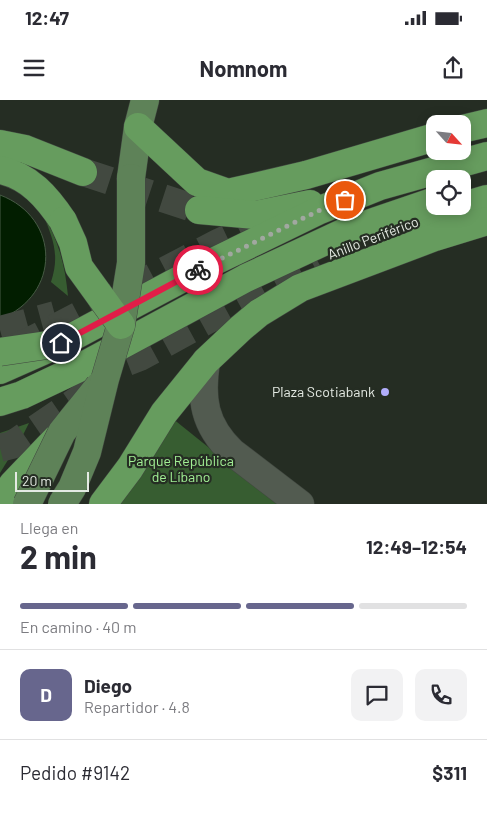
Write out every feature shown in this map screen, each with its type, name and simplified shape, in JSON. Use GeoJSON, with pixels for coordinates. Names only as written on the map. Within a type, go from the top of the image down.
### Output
{"type":"FeatureCollection","features":[{"type":"Feature","properties":{"kind":"highway"},"geometry":{"type":"LineString","coordinates":[[471,126],[487,122]]}},
{"type":"Feature","properties":{"kind":"highway"},"geometry":{"type":"LineString","coordinates":[[138,127],[197,182],[228,193],[306,174],[426,139]]}},
{"type":"Feature","properties":{"kind":"highway"},"geometry":{"type":"LineString","coordinates":[[0,144],[25,148],[83,172]]}},
{"type":"Feature","properties":{"kind":"highway"},"geometry":{"type":"LineString","coordinates":[[0,370],[61,343],[215,261],[320,210],[380,186],[487,156]]}},
{"type":"Feature","properties":{"kind":"highway"},"geometry":{"type":"LineString","coordinates":[[0,170],[10,172],[29,182],[49,201],[63,221],[73,243],[79,267],[121,325]]}},
{"type":"Feature","properties":{"kind":"highway"},"geometry":{"type":"LineString","coordinates":[[471,190],[487,186]]}},
{"type":"Feature","properties":{"kind":"highway"},"geometry":{"type":"LineString","coordinates":[[199,210],[255,215],[358,195]]}},
{"type":"Feature","properties":{"kind":"highway","name":"Anillo Periférico"},"geometry":{"type":"LineString","coordinates":[[317,260],[406,223],[487,199]]}},
{"type":"Feature","properties":{"kind":"highway"},"geometry":{"type":"LineString","coordinates":[[0,402],[22,395],[81,367],[246,278],[346,231],[426,205]]}},
{"type":"Feature","properties":{"kind":"highway"},"geometry":{"type":"LineString","coordinates":[[103,504],[130,468],[164,413],[206,361],[259,313],[300,288],[426,241],[487,221]]}},
{"type":"Feature","properties":{"kind":"highway"},"geometry":{"type":"LineString","coordinates":[[0,352],[61,343]]}},
{"type":"Feature","properties":{"kind":"highway"},"geometry":{"type":"LineString","coordinates":[[0,502],[13,484],[62,432]]}},
{"type":"Feature","properties":{"kind":"main road"},"geometry":{"type":"LineString","coordinates":[[62,504],[72,488],[87,452],[121,325],[131,263],[131,178],[138,127],[145,100]]}},
{"type":"Feature","properties":{"kind":"main road"},"geometry":{"type":"LineString","coordinates":[[27,504],[62,432],[105,379]]}},
{"type":"Feature","properties":{"kind":"street"},"geometry":{"type":"LineString","coordinates":[[206,361],[203,380],[204,400],[206,413],[214,431],[222,443],[232,452],[300,504]]}},
{"type":"Feature","properties":{"kind":"green space"},"geometry":{"type":"Polygon","coordinates":[[[43,214],[60,254],[68,296],[51,282],[54,272],[55,255],[50,231],[43,214]]]}},
{"type":"Feature","properties":{"kind":"green space","name":"Parque República de Líbano"},"geometry":{"type":"Polygon","coordinates":[[[172,418],[279,504],[117,504],[172,418]]]}},
{"type":"Feature","properties":{"kind":"green space"},"geometry":{"type":"Polygon","coordinates":[[[29,423],[22,437],[0,473],[0,433],[29,423]]]}},
{"type":"Feature","properties":{"kind":"shaded area"},"geometry":{"type":"Polygon","coordinates":[[[0,195],[20,206],[34,221],[43,238],[46,257],[43,275],[34,293],[20,308],[0,319],[0,195]]]}},
{"type":"Feature","properties":{"kind":"tunnel"},"geometry":{"type":"LineString","coordinates":[[83,172],[199,210]]}},
{"type":"Feature","properties":{"kind":"tunnel"},"geometry":{"type":"LineString","coordinates":[[16,347],[218,243],[284,212]]}},
{"type":"Feature","properties":{"kind":"tunnel"},"geometry":{"type":"LineString","coordinates":[[88,377],[140,357],[317,260]]}},
{"type":"Feature","properties":{"kind":"tunnel"},"geometry":{"type":"LineString","coordinates":[[0,330],[55,315]]}},
{"type":"Feature","properties":{"kind":"tunnel"},"geometry":{"type":"LineString","coordinates":[[0,448],[12,445],[91,391]]}},
{"type":"Feature","properties":{"kind":"way so far"},"geometry":{"type":"LineString","coordinates":[[198,270],[320,210],[345,200]]}},
{"type":"Feature","properties":{"kind":"place","name":"Plaza Scotiabank"},"geometry":{"type":"Point","coordinates":[385,392]}},
{"type":"Feature","properties":{"kind":"route"},"geometry":{"type":"LineString","coordinates":[[61,343],[198,270]]}}]}
